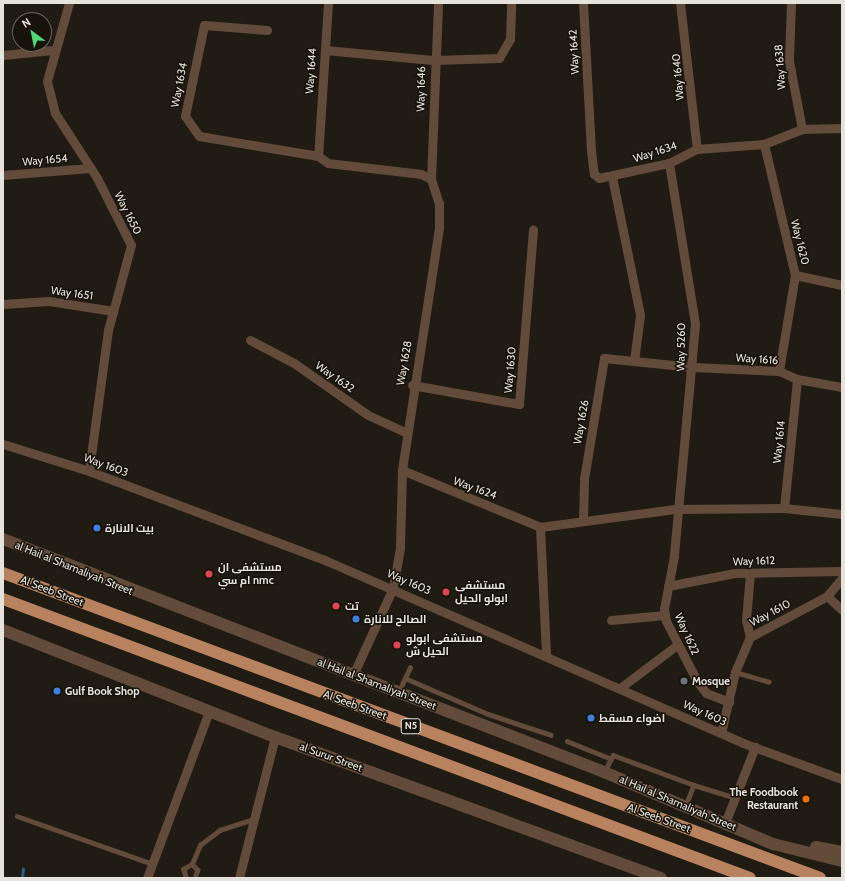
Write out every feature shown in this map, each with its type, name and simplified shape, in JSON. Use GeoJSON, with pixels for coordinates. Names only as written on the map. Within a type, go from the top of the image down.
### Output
{"type":"FeatureCollection","features":[{"type":"Feature","properties":{"kind":"highway","name":"Al Seeb Street"},"geometry":{"type":"LineString","coordinates":[[3,573],[820,878]]}},
{"type":"Feature","properties":{"kind":"highway","name":"N5"},"geometry":{"type":"LineString","coordinates":[[3,599],[750,878]]}},
{"type":"Feature","properties":{"kind":"street","name":"Way 1650"},"geometry":{"type":"LineString","coordinates":[[69,3],[53,50],[47,81],[55,113],[90,168],[131,245],[113,311],[89,471]]}},
{"type":"Feature","properties":{"kind":"street","name":"Way 1644"},"geometry":{"type":"LineString","coordinates":[[318,156],[328,3]]}},
{"type":"Feature","properties":{"kind":"street"},"geometry":{"type":"LineString","coordinates":[[438,3],[434,60],[499,58],[510,39],[511,3]]}},
{"type":"Feature","properties":{"kind":"street","name":"Way 1642"},"geometry":{"type":"LineString","coordinates":[[583,3],[588,101]]}},
{"type":"Feature","properties":{"kind":"street","name":"Way 1640"},"geometry":{"type":"LineString","coordinates":[[680,3],[697,149]]}},
{"type":"Feature","properties":{"kind":"street","name":"Way 1638"},"geometry":{"type":"LineString","coordinates":[[791,3],[790,61],[802,129]]}},
{"type":"Feature","properties":{"kind":"street","name":"Way 1634"},"geometry":{"type":"LineString","coordinates":[[267,30],[204,25],[185,116],[199,136],[318,156]]}},
{"type":"Feature","properties":{"kind":"street"},"geometry":{"type":"LineString","coordinates":[[3,55],[53,50]]}},
{"type":"Feature","properties":{"kind":"street","name":"Way 1646"},"geometry":{"type":"LineString","coordinates":[[325,50],[434,60],[431,179]]}},
{"type":"Feature","properties":{"kind":"street","name":"Way 1634"},"geometry":{"type":"LineString","coordinates":[[588,101],[594,174],[599,178],[612,177],[669,163],[697,149],[764,144],[802,129],[842,128]]}},
{"type":"Feature","properties":{"kind":"street","name":"Way 1620"},"geometry":{"type":"LineString","coordinates":[[764,144],[795,274],[779,371]]}},
{"type":"Feature","properties":{"kind":"street"},"geometry":{"type":"LineString","coordinates":[[318,156],[328,163],[421,174],[431,179]]}},
{"type":"Feature","properties":{"kind":"street","name":"Way 5260"},"geometry":{"type":"LineString","coordinates":[[669,163],[695,324],[693,367],[675,509]]}},
{"type":"Feature","properties":{"kind":"street","name":"Way 1654"},"geometry":{"type":"LineString","coordinates":[[3,175],[90,168]]}},
{"type":"Feature","properties":{"kind":"street"},"geometry":{"type":"LineString","coordinates":[[612,177],[640,315],[634,361]]}},
{"type":"Feature","properties":{"kind":"street","name":"Way 1628"},"geometry":{"type":"LineString","coordinates":[[354,675],[393,588],[400,548],[402,470],[406,433],[412,385],[439,228],[439,203],[431,179]]}},
{"type":"Feature","properties":{"kind":"street","name":"Way 1630"},"geometry":{"type":"LineString","coordinates":[[412,385],[519,404],[533,230]]}},
{"type":"Feature","properties":{"kind":"street"},"geometry":{"type":"LineString","coordinates":[[795,274],[842,285]]}},
{"type":"Feature","properties":{"kind":"street","name":"Way 1651"},"geometry":{"type":"LineString","coordinates":[[3,304],[49,301],[113,311]]}},
{"type":"Feature","properties":{"kind":"street","name":"Way 1632"},"geometry":{"type":"LineString","coordinates":[[250,340],[294,363],[368,415],[406,433]]}},
{"type":"Feature","properties":{"kind":"street","name":"Way 1626"},"geometry":{"type":"LineString","coordinates":[[583,521],[584,479],[604,358],[693,367]]}},
{"type":"Feature","properties":{"kind":"street","name":"Way 1616"},"geometry":{"type":"LineString","coordinates":[[693,367],[779,371],[797,379],[842,387]]}},
{"type":"Feature","properties":{"kind":"street","name":"Way 1614"},"geometry":{"type":"LineString","coordinates":[[784,508],[797,379]]}},
{"type":"Feature","properties":{"kind":"street","name":"Way 1603"},"geometry":{"type":"LineString","coordinates":[[3,444],[89,471],[393,588],[756,748],[842,779]]}},
{"type":"Feature","properties":{"kind":"street","name":"Way 1624"},"geometry":{"type":"LineString","coordinates":[[402,470],[540,527]]}},
{"type":"Feature","properties":{"kind":"street"},"geometry":{"type":"LineString","coordinates":[[546,656],[540,527],[675,509],[784,508],[829,516],[842,514]]}},
{"type":"Feature","properties":{"kind":"street","name":"Way 1622"},"geometry":{"type":"LineString","coordinates":[[675,509],[665,615],[677,644],[706,693],[729,702]]}},
{"type":"Feature","properties":{"kind":"street","name":"al Hail al Shamaliyah Street"},"geometry":{"type":"LineString","coordinates":[[4,539],[604,772],[685,808],[749,833],[802,853],[842,861]]}},
{"type":"Feature","properties":{"kind":"street","name":"Way 1612"},"geometry":{"type":"LineString","coordinates":[[668,586],[735,572],[842,571]]}},
{"type":"Feature","properties":{"kind":"street"},"geometry":{"type":"LineString","coordinates":[[750,573],[746,620],[750,637]]}},
{"type":"Feature","properties":{"kind":"street","name":"Way 1610"},"geometry":{"type":"LineString","coordinates":[[721,733],[735,672],[750,637],[827,596],[842,578]]}},
{"type":"Feature","properties":{"kind":"street"},"geometry":{"type":"LineString","coordinates":[[827,596],[842,610]]}},
{"type":"Feature","properties":{"kind":"street"},"geometry":{"type":"LineString","coordinates":[[611,620],[665,615]]}},
{"type":"Feature","properties":{"kind":"street","name":"al Surur Street"},"geometry":{"type":"LineString","coordinates":[[3,630],[275,737],[661,878]]}},
{"type":"Feature","properties":{"kind":"street"},"geometry":{"type":"LineString","coordinates":[[620,688],[677,644]]}},
{"type":"Feature","properties":{"kind":"street"},"geometry":{"type":"LineString","coordinates":[[148,878],[150,863],[209,711]]}},
{"type":"Feature","properties":{"kind":"street"},"geometry":{"type":"LineString","coordinates":[[239,878],[275,737]]}},
{"type":"Feature","properties":{"kind":"street"},"geometry":{"type":"LineString","coordinates":[[725,823],[756,748]]}},
{"type":"Feature","properties":{"kind":"street","name":"al Hail al Shamaliyah Street"},"geometry":{"type":"LineString","coordinates":[[749,833],[842,852]]}},
{"type":"Feature","properties":{"kind":"lane"},"geometry":{"type":"LineString","coordinates":[[399,693],[410,666]]}},
{"type":"Feature","properties":{"kind":"lane"},"geometry":{"type":"LineString","coordinates":[[735,672],[769,682]]}},
{"type":"Feature","properties":{"kind":"lane"},"geometry":{"type":"LineString","coordinates":[[405,678],[488,714],[551,735]]}},
{"type":"Feature","properties":{"kind":"lane"},"geometry":{"type":"LineString","coordinates":[[483,725],[488,714]]}},
{"type":"Feature","properties":{"kind":"lane"},"geometry":{"type":"LineString","coordinates":[[567,741],[609,758]]}},
{"type":"Feature","properties":{"kind":"lane"},"geometry":{"type":"LineString","coordinates":[[604,772],[609,758],[614,755],[694,785],[736,798]]}},
{"type":"Feature","properties":{"kind":"lane"},"geometry":{"type":"LineString","coordinates":[[685,808],[694,785]]}},
{"type":"Feature","properties":{"kind":"lane"},"geometry":{"type":"LineString","coordinates":[[16,816],[150,863]]}},
{"type":"Feature","properties":{"kind":"lane"},"geometry":{"type":"LineString","coordinates":[[186,878],[183,870],[192,864],[200,845],[220,830],[254,820]]}},
{"type":"Feature","properties":{"kind":"lane"},"geometry":{"type":"LineString","coordinates":[[192,864],[198,870],[195,878]]}},
{"type":"Feature","properties":{"kind":"waterway"},"geometry":{"type":"LineString","coordinates":[[22,878],[23,869]]}},
{"type":"Feature","properties":{"kind":"place","name":"بيت الانارة"},"geometry":{"type":"Point","coordinates":[97,528]}},
{"type":"Feature","properties":{"kind":"place","name":"مستشفى ان ام سي nmc"},"geometry":{"type":"Point","coordinates":[209,574]}},
{"type":"Feature","properties":{"kind":"place","name":"مستشفى ابولو الحيل"},"geometry":{"type":"Point","coordinates":[446,592]}},
{"type":"Feature","properties":{"kind":"place","name":"تت"},"geometry":{"type":"Point","coordinates":[336,606]}},
{"type":"Feature","properties":{"kind":"place","name":"الصالح للانارة"},"geometry":{"type":"Point","coordinates":[356,619]}},
{"type":"Feature","properties":{"kind":"place","name":"مستشفى ابولو الحيل ش"},"geometry":{"type":"Point","coordinates":[397,645]}},
{"type":"Feature","properties":{"kind":"place","name":"Mosque"},"geometry":{"type":"Point","coordinates":[684,681]}},
{"type":"Feature","properties":{"kind":"place","name":"Gulf Book Shop"},"geometry":{"type":"Point","coordinates":[57,691]}},
{"type":"Feature","properties":{"kind":"place","name":"اضواء مسقط"},"geometry":{"type":"Point","coordinates":[591,718]}},
{"type":"Feature","properties":{"kind":"place","name":"The Foodbook Restaurant"},"geometry":{"type":"Point","coordinates":[806,799]}}]}
